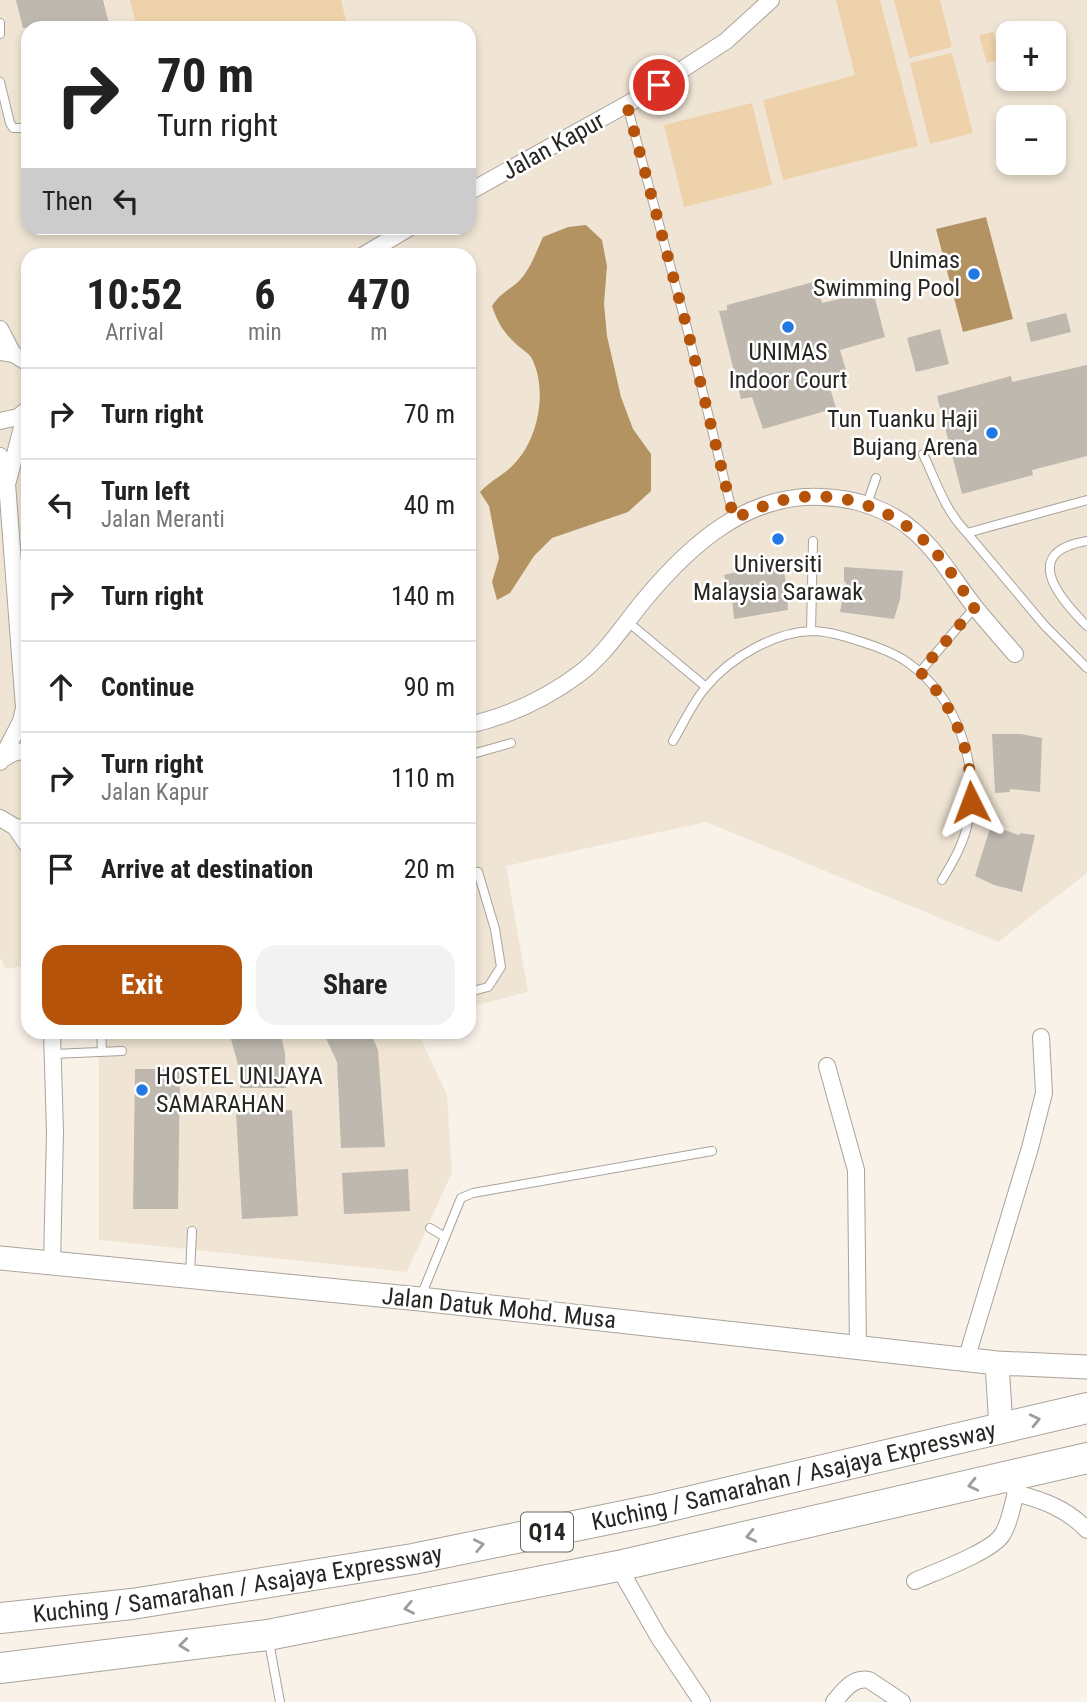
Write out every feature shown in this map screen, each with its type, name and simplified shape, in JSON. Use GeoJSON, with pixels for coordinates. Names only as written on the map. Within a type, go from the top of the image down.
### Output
{"type":"FeatureCollection","features":[{"type":"Feature","properties":{"kind":"highway","name":"Kuching / Samarahan / Asajaya Expressway"},"geometry":{"type":"LineString","coordinates":[[0,1618],[132,1604],[413,1559],[653,1510],[1087,1408]]}},
{"type":"Feature","properties":{"kind":"highway","name":"Kuching / Samarahan / Asajaya Expressway"},"geometry":{"type":"LineString","coordinates":[[0,1668],[268,1635],[1012,1485],[1087,1458]]}},
{"type":"Feature","properties":{"kind":"street","name":"Jalan Kapur"},"geometry":{"type":"LineString","coordinates":[[476,188],[628,109],[717,47],[771,0]]}},
{"type":"Feature","properties":{"kind":"street"},"geometry":{"type":"LineString","coordinates":[[375,248],[397,235]]}},
{"type":"Feature","properties":{"kind":"street"},"geometry":{"type":"LineString","coordinates":[[0,329],[7,353]]}},
{"type":"Feature","properties":{"kind":"street"},"geometry":{"type":"LineString","coordinates":[[0,421],[21,414]]}},
{"type":"Feature","properties":{"kind":"street"},"geometry":{"type":"LineString","coordinates":[[7,483],[21,433]]}},
{"type":"Feature","properties":{"kind":"street"},"geometry":{"type":"LineString","coordinates":[[0,456],[7,483],[21,652]]}},
{"type":"Feature","properties":{"kind":"street"},"geometry":{"type":"LineString","coordinates":[[476,723],[506,714],[561,686],[595,659],[686,555],[720,526],[775,502],[793,498],[832,497],[867,504],[913,530],[937,554],[975,607],[1015,654]]}},
{"type":"Feature","properties":{"kind":"street"},"geometry":{"type":"LineString","coordinates":[[1,761],[21,721]]}},
{"type":"Feature","properties":{"kind":"street"},"geometry":{"type":"LineString","coordinates":[[1,761],[21,751]]}},
{"type":"Feature","properties":{"kind":"street"},"geometry":{"type":"LineString","coordinates":[[0,817],[21,828]]}},
{"type":"Feature","properties":{"kind":"street"},"geometry":{"type":"LineString","coordinates":[[966,1360],[1044,1093],[1041,1037]]}},
{"type":"Feature","properties":{"kind":"street"},"geometry":{"type":"LineString","coordinates":[[52,1039],[55,1132],[52,1264]]}},
{"type":"Feature","properties":{"kind":"street"},"geometry":{"type":"LineString","coordinates":[[827,1066],[856,1171],[858,1349]]}},
{"type":"Feature","properties":{"kind":"street","name":"Jalan Datuk Mohd. Musa"},"geometry":{"type":"LineString","coordinates":[[0,1258],[420,1299],[966,1360],[1087,1367]]}},
{"type":"Feature","properties":{"kind":"street"},"geometry":{"type":"LineString","coordinates":[[997,1363],[1001,1428]]}},
{"type":"Feature","properties":{"kind":"street"},"geometry":{"type":"LineString","coordinates":[[915,1581],[971,1556],[997,1540],[1007,1524],[1012,1485],[1057,1505],[1076,1517],[1087,1530]]}},
{"type":"Feature","properties":{"kind":"street"},"geometry":{"type":"LineString","coordinates":[[618,1566],[658,1636],[702,1702]]}},
{"type":"Feature","properties":{"kind":"street"},"geometry":{"type":"LineString","coordinates":[[834,1702],[848,1686],[862,1679],[869,1679],[901,1702]]}},
{"type":"Feature","properties":{"kind":"lane"},"geometry":{"type":"LineString","coordinates":[[0,23],[0,34]]}},
{"type":"Feature","properties":{"kind":"lane"},"geometry":{"type":"LineString","coordinates":[[0,82],[10,123],[13,128],[21,128]]}},
{"type":"Feature","properties":{"kind":"lane"},"geometry":{"type":"LineString","coordinates":[[628,109],[687,328],[734,519]]}},
{"type":"Feature","properties":{"kind":"lane"},"geometry":{"type":"LineString","coordinates":[[923,454],[952,518],[1045,626],[1087,668]]}},
{"type":"Feature","properties":{"kind":"lane"},"geometry":{"type":"LineString","coordinates":[[867,504],[876,478]]}},
{"type":"Feature","properties":{"kind":"lane"},"geometry":{"type":"LineString","coordinates":[[967,533],[1087,500]]}},
{"type":"Feature","properties":{"kind":"lane"},"geometry":{"type":"LineString","coordinates":[[811,631],[813,541]]}},
{"type":"Feature","properties":{"kind":"lane"},"geometry":{"type":"LineString","coordinates":[[1087,541],[1061,548],[1052,556],[1048,570],[1054,586],[1087,626]]}},
{"type":"Feature","properties":{"kind":"lane"},"geometry":{"type":"LineString","coordinates":[[920,672],[975,607]]}},
{"type":"Feature","properties":{"kind":"lane"},"geometry":{"type":"LineString","coordinates":[[628,622],[706,687]]}},
{"type":"Feature","properties":{"kind":"lane"},"geometry":{"type":"LineString","coordinates":[[673,741],[706,687],[734,662],[765,643],[790,634],[811,631],[830,633],[878,647],[905,660],[920,672],[939,695],[959,729],[968,758],[972,783],[968,824],[942,880]]}},
{"type":"Feature","properties":{"kind":"lane"},"geometry":{"type":"LineString","coordinates":[[476,752],[511,743]]}},
{"type":"Feature","properties":{"kind":"lane"},"geometry":{"type":"LineString","coordinates":[[476,872],[495,929],[501,967],[488,987],[476,990]]}},
{"type":"Feature","properties":{"kind":"lane"},"geometry":{"type":"LineString","coordinates":[[101,1039],[102,1051]]}},
{"type":"Feature","properties":{"kind":"lane"},"geometry":{"type":"LineString","coordinates":[[53,1054],[122,1051]]}},
{"type":"Feature","properties":{"kind":"lane"},"geometry":{"type":"LineString","coordinates":[[420,1299],[461,1198],[473,1193],[712,1151]]}},
{"type":"Feature","properties":{"kind":"lane"},"geometry":{"type":"LineString","coordinates":[[430,1228],[446,1237]]}},
{"type":"Feature","properties":{"kind":"lane"},"geometry":{"type":"LineString","coordinates":[[190,1277],[192,1231]]}},
{"type":"Feature","properties":{"kind":"lane"},"geometry":{"type":"LineString","coordinates":[[268,1635],[281,1702]]}},
{"type":"Feature","properties":{"kind":"shaded area","name":"Universiti Malaysia Sarawak"},"geometry":{"type":"Polygon","coordinates":[[[0,0],[1087,0],[1087,873],[998,942],[706,822],[506,866],[528,992],[476,1005],[476,248],[21,248],[21,966],[6,969],[0,958],[0,0]]]}},
{"type":"Feature","properties":{"kind":"shaded area"},"geometry":{"type":"Polygon","coordinates":[[[130,0],[341,0],[346,21],[135,21],[130,0]]]}},
{"type":"Feature","properties":{"kind":"shaded area"},"geometry":{"type":"Polygon","coordinates":[[[836,0],[880,0],[918,146],[783,180],[763,100],[855,75],[836,0]]]}},
{"type":"Feature","properties":{"kind":"shaded area"},"geometry":{"type":"Polygon","coordinates":[[[894,0],[940,0],[952,47],[909,58],[894,0]]]}},
{"type":"Feature","properties":{"kind":"shaded area"},"geometry":{"type":"Polygon","coordinates":[[[993,32],[996,61],[987,63],[979,35],[993,32]]]}},
{"type":"Feature","properties":{"kind":"shaded area"},"geometry":{"type":"Polygon","coordinates":[[[952,53],[973,133],[930,144],[910,63],[952,53]]]}},
{"type":"Feature","properties":{"kind":"shaded area"},"geometry":{"type":"Polygon","coordinates":[[[752,103],[772,185],[684,207],[664,125],[752,103]]]}},
{"type":"Feature","properties":{"kind":"shaded area","name":"Unimas Swimming Pool"},"geometry":{"type":"Polygon","coordinates":[[[986,217],[1013,319],[963,332],[936,229],[986,217]]]}},
{"type":"Feature","properties":{"kind":"shaded area"},"geometry":{"type":"Polygon","coordinates":[[[586,225],[602,240],[607,266],[604,304],[607,336],[621,397],[633,429],[651,454],[651,491],[628,512],[552,538],[534,556],[510,593],[497,600],[492,582],[499,558],[489,506],[480,492],[520,458],[534,431],[540,400],[536,370],[531,357],[504,330],[492,306],[526,273],[543,237],[568,227],[586,225]]]}},
{"type":"Feature","properties":{"kind":"shaded area"},"geometry":{"type":"Polygon","coordinates":[[[97,1039],[421,1039],[447,1095],[452,1172],[407,1272],[99,1240],[97,1039]]]}},
{"type":"Feature","properties":{"kind":"building"},"geometry":{"type":"Polygon","coordinates":[[[16,0],[103,0],[108,21],[21,21],[16,0]]]}},
{"type":"Feature","properties":{"kind":"building"},"geometry":{"type":"Polygon","coordinates":[[[817,281],[822,303],[873,291],[885,337],[840,350],[846,370],[827,378],[836,408],[763,429],[752,397],[741,399],[719,311],[727,310],[727,305],[817,281]]]}},
{"type":"Feature","properties":{"kind":"building"},"geometry":{"type":"Polygon","coordinates":[[[1066,313],[1071,332],[1031,342],[1026,323],[1066,313]]]}},
{"type":"Feature","properties":{"kind":"building"},"geometry":{"type":"Polygon","coordinates":[[[940,329],[949,364],[916,372],[907,338],[940,329]]]}},
{"type":"Feature","properties":{"kind":"building"},"geometry":{"type":"Polygon","coordinates":[[[1087,365],[1087,456],[1032,470],[1033,475],[962,494],[937,396],[1011,376],[1012,382],[1087,365]]]}},
{"type":"Feature","properties":{"kind":"building"},"geometry":{"type":"Polygon","coordinates":[[[782,561],[788,610],[734,619],[731,589],[728,590],[724,575],[782,561]]]}},
{"type":"Feature","properties":{"kind":"building"},"geometry":{"type":"Polygon","coordinates":[[[844,567],[903,571],[900,599],[894,619],[840,612],[846,582],[844,567]]]}},
{"type":"Feature","properties":{"kind":"building"},"geometry":{"type":"Polygon","coordinates":[[[992,734],[1021,734],[1042,738],[1040,792],[1010,789],[1010,792],[995,793],[992,734]]]}},
{"type":"Feature","properties":{"kind":"building"},"geometry":{"type":"Polygon","coordinates":[[[991,825],[1019,835],[1035,835],[1022,892],[994,885],[975,876],[991,825]]]}},
{"type":"Feature","properties":{"kind":"building"},"geometry":{"type":"Polygon","coordinates":[[[231,1039],[282,1039],[286,1088],[240,1088],[239,1068],[231,1039]]]}},
{"type":"Feature","properties":{"kind":"building"},"geometry":{"type":"Polygon","coordinates":[[[326,1039],[373,1039],[378,1050],[385,1147],[341,1148],[337,1062],[326,1039]]]}},
{"type":"Feature","properties":{"kind":"building"},"geometry":{"type":"Polygon","coordinates":[[[135,1069],[180,1069],[178,1209],[133,1209],[135,1069]]]}},
{"type":"Feature","properties":{"kind":"building"},"geometry":{"type":"Polygon","coordinates":[[[292,1110],[298,1216],[242,1219],[236,1113],[292,1110]]]}},
{"type":"Feature","properties":{"kind":"building"},"geometry":{"type":"Polygon","coordinates":[[[408,1169],[410,1211],[344,1214],[342,1173],[408,1169]]]}},
{"type":"Feature","properties":{"kind":"place","name":"Unimas Swimming Pool"},"geometry":{"type":"Point","coordinates":[974,274]}},
{"type":"Feature","properties":{"kind":"place","name":"UNIMAS Indoor Court"},"geometry":{"type":"Point","coordinates":[788,327]}},
{"type":"Feature","properties":{"kind":"place","name":"Tun Tuanku Haji Bujang Arena"},"geometry":{"type":"Point","coordinates":[992,433]}},
{"type":"Feature","properties":{"kind":"place","name":"Universiti Malaysia Sarawak"},"geometry":{"type":"Point","coordinates":[778,539]}},
{"type":"Feature","properties":{"kind":"place","name":"HOSTEL UNIJAYA SAMARAHAN"},"geometry":{"type":"Point","coordinates":[142,1090]}},
{"type":"Feature","properties":{"kind":"route"},"geometry":{"type":"LineString","coordinates":[[659,85],[627,105],[687,328],[734,519],[775,502],[793,498],[814,496],[847,499],[886,513],[913,530],[937,554],[975,607],[920,672],[950,710],[959,729],[968,758],[972,783],[971,802]]}}]}
